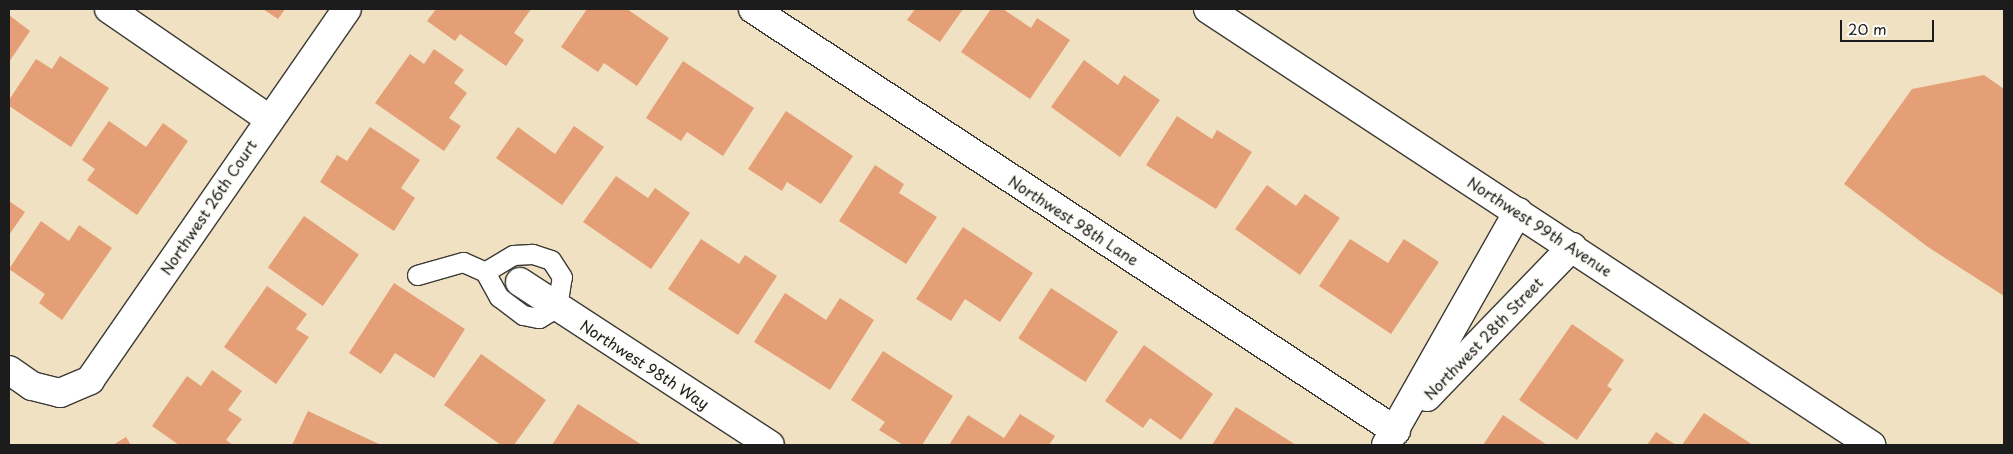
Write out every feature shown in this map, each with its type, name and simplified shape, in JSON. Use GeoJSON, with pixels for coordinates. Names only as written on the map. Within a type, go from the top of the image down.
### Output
{"type":"FeatureCollection","features":[{"type":"Feature","properties":{"kind":"street"},"geometry":{"type":"LineString","coordinates":[[109,9],[269,119]]}},
{"type":"Feature","properties":{"kind":"street","name":"Northwest 26th Court"},"geometry":{"type":"LineString","coordinates":[[9,370],[32,386],[60,393],[90,380],[347,9]]}},
{"type":"Feature","properties":{"kind":"street","name":"Northwest 98th Lane"},"geometry":{"type":"LineString","coordinates":[[753,9],[1391,438]]}},
{"type":"Feature","properties":{"kind":"street","name":"Northwest 99th Avenue"},"geometry":{"type":"LineString","coordinates":[[1208,9],[1572,247],[1854,441]]}},
{"type":"Feature","properties":{"kind":"street","name":"Northwest 28th Street"},"geometry":{"type":"LineString","coordinates":[[1391,438],[1518,212]]}},
{"type":"Feature","properties":{"kind":"street","name":"Northwest 28th Street"},"geometry":{"type":"LineString","coordinates":[[1391,438],[1473,346],[1572,247]]}},
{"type":"Feature","properties":{"kind":"street","name":"Northwest 98th Way"},"geometry":{"type":"LineString","coordinates":[[520,282],[770,445]]}},
{"type":"Feature","properties":{"kind":"lane"},"geometry":{"type":"LineString","coordinates":[[417,274],[463,262],[485,272],[500,297],[523,315],[539,318],[557,307],[562,277],[551,260],[532,254],[513,255],[485,272]]}},
{"type":"Feature","properties":{"kind":"building"},"geometry":{"type":"Polygon","coordinates":[[[263,9],[285,9],[278,19],[263,9]]]}},
{"type":"Feature","properties":{"kind":"building"},"geometry":{"type":"Polygon","coordinates":[[[436,9],[531,9],[514,33],[524,40],[506,66],[460,34],[455,41],[427,21],[436,9]]]}},
{"type":"Feature","properties":{"kind":"building"},"geometry":{"type":"Polygon","coordinates":[[[587,9],[627,9],[669,38],[637,86],[604,63],[598,72],[561,47],[587,9]]]}},
{"type":"Feature","properties":{"kind":"building"},"geometry":{"type":"Polygon","coordinates":[[[915,9],[963,9],[940,42],[907,20],[915,9]]]}},
{"type":"Feature","properties":{"kind":"building"},"geometry":{"type":"Polygon","coordinates":[[[991,9],[1003,9],[1031,28],[1037,18],[1070,40],[1030,99],[961,52],[991,9]]]}},
{"type":"Feature","properties":{"kind":"building"},"geometry":{"type":"Polygon","coordinates":[[[9,15],[30,31],[9,62],[9,15]]]}},
{"type":"Feature","properties":{"kind":"building"},"geometry":{"type":"Polygon","coordinates":[[[434,49],[464,70],[454,83],[467,93],[449,118],[461,126],[444,151],[375,103],[410,54],[424,64],[434,49]]]}},
{"type":"Feature","properties":{"kind":"building"},"geometry":{"type":"Polygon","coordinates":[[[60,56],[109,88],[71,147],[9,106],[9,100],[36,59],[52,69],[60,56]]]}},
{"type":"Feature","properties":{"kind":"building"},"geometry":{"type":"Polygon","coordinates":[[[1084,60],[1118,85],[1124,75],[1160,100],[1120,157],[1051,107],[1084,60]]]}},
{"type":"Feature","properties":{"kind":"building"},"geometry":{"type":"Polygon","coordinates":[[[683,61],[754,108],[723,156],[687,132],[681,141],[646,118],[683,61]]]}},
{"type":"Feature","properties":{"kind":"building"},"geometry":{"type":"Polygon","coordinates":[[[1984,75],[2004,89],[2004,296],[1928,247],[1844,184],[1912,89],[1984,75]]]}},
{"type":"Feature","properties":{"kind":"building"},"geometry":{"type":"Polygon","coordinates":[[[786,111],[853,156],[821,204],[787,182],[782,191],[748,169],[786,111]]]}},
{"type":"Feature","properties":{"kind":"building"},"geometry":{"type":"Polygon","coordinates":[[[1177,116],[1212,139],[1217,130],[1252,152],[1216,209],[1146,165],[1177,116]]]}},
{"type":"Feature","properties":{"kind":"building"},"geometry":{"type":"Polygon","coordinates":[[[109,121],[146,147],[163,123],[188,141],[137,215],[87,180],[95,169],[82,160],[109,121]]]}},
{"type":"Feature","properties":{"kind":"building"},"geometry":{"type":"Polygon","coordinates":[[[574,126],[604,147],[562,205],[496,158],[518,127],[555,154],[574,126]]]}},
{"type":"Feature","properties":{"kind":"building"},"geometry":{"type":"Polygon","coordinates":[[[370,127],[420,160],[401,188],[415,198],[394,231],[320,182],[337,155],[347,161],[370,127]]]}},
{"type":"Feature","properties":{"kind":"building"},"geometry":{"type":"Polygon","coordinates":[[[875,165],[904,184],[899,193],[937,217],[906,264],[839,221],[875,165]]]}},
{"type":"Feature","properties":{"kind":"building"},"geometry":{"type":"Polygon","coordinates":[[[616,176],[648,198],[655,188],[690,213],[651,269],[583,222],[616,176]]]}},
{"type":"Feature","properties":{"kind":"building"},"geometry":{"type":"Polygon","coordinates":[[[1267,185],[1296,206],[1305,194],[1340,218],[1300,275],[1235,229],[1267,185]]]}},
{"type":"Feature","properties":{"kind":"building"},"geometry":{"type":"Polygon","coordinates":[[[9,201],[25,212],[9,235],[9,201]]]}},
{"type":"Feature","properties":{"kind":"building"},"geometry":{"type":"Polygon","coordinates":[[[304,216],[359,254],[323,306],[268,268],[304,216]]]}},
{"type":"Feature","properties":{"kind":"building"},"geometry":{"type":"Polygon","coordinates":[[[41,221],[69,241],[79,225],[112,248],[62,320],[39,303],[45,294],[9,269],[41,221]]]}},
{"type":"Feature","properties":{"kind":"building"},"geometry":{"type":"Polygon","coordinates":[[[963,227],[1033,273],[1000,322],[965,299],[951,321],[916,299],[963,227]]]}},
{"type":"Feature","properties":{"kind":"building"},"geometry":{"type":"Polygon","coordinates":[[[701,239],[739,264],[745,255],[777,276],[738,335],[668,289],[701,239]]]}},
{"type":"Feature","properties":{"kind":"building"},"geometry":{"type":"Polygon","coordinates":[[[1350,239],[1388,263],[1404,239],[1439,262],[1391,334],[1319,286],[1350,239]]]}},
{"type":"Feature","properties":{"kind":"building"},"geometry":{"type":"Polygon","coordinates":[[[394,283],[465,329],[434,378],[395,353],[381,374],[349,353],[394,283]]]}},
{"type":"Feature","properties":{"kind":"building"},"geometry":{"type":"Polygon","coordinates":[[[267,286],[307,314],[296,329],[309,337],[276,384],[224,347],[267,286]]]}},
{"type":"Feature","properties":{"kind":"building"},"geometry":{"type":"Polygon","coordinates":[[[1051,288],[1118,332],[1085,382],[1018,338],[1051,288]]]}},
{"type":"Feature","properties":{"kind":"building"},"geometry":{"type":"Polygon","coordinates":[[[785,293],[826,320],[840,298],[874,320],[830,390],[754,342],[785,293]]]}},
{"type":"Feature","properties":{"kind":"building"},"geometry":{"type":"Polygon","coordinates":[[[1572,324],[1624,360],[1607,386],[1612,389],[1577,440],[1519,400],[1572,324]]]}},
{"type":"Feature","properties":{"kind":"building"},"geometry":{"type":"Polygon","coordinates":[[[1144,345],[1213,394],[1181,440],[1150,418],[1143,428],[1105,401],[1144,345]]]}},
{"type":"Feature","properties":{"kind":"building"},"geometry":{"type":"Polygon","coordinates":[[[883,351],[953,396],[922,445],[903,445],[879,430],[885,422],[851,400],[883,351]]]}},
{"type":"Feature","properties":{"kind":"building"},"geometry":{"type":"Polygon","coordinates":[[[481,354],[546,400],[514,445],[501,445],[444,405],[481,354]]]}},
{"type":"Feature","properties":{"kind":"building"},"geometry":{"type":"Polygon","coordinates":[[[212,370],[242,391],[228,410],[242,419],[226,440],[233,445],[179,445],[152,426],[187,376],[201,386],[212,370]]]}},
{"type":"Feature","properties":{"kind":"building"},"geometry":{"type":"Polygon","coordinates":[[[578,404],[642,445],[552,445],[578,404]]]}},
{"type":"Feature","properties":{"kind":"building"},"geometry":{"type":"Polygon","coordinates":[[[1236,407],[1296,445],[1212,445],[1236,407]]]}},
{"type":"Feature","properties":{"kind":"building"},"geometry":{"type":"Polygon","coordinates":[[[308,411],[381,445],[292,445],[308,411]]]}},
{"type":"Feature","properties":{"kind":"building"},"geometry":{"type":"Polygon","coordinates":[[[1704,413],[1753,445],[1682,445],[1704,413]]]}},
{"type":"Feature","properties":{"kind":"building"},"geometry":{"type":"Polygon","coordinates":[[[1020,414],[1055,436],[1049,445],[949,445],[968,415],[1004,438],[1020,414]]]}},
{"type":"Feature","properties":{"kind":"building"},"geometry":{"type":"Polygon","coordinates":[[[1503,415],[1547,445],[1483,445],[1503,415]]]}},
{"type":"Feature","properties":{"kind":"building"},"geometry":{"type":"Polygon","coordinates":[[[1656,432],[1676,445],[1647,445],[1656,432]]]}},
{"type":"Feature","properties":{"kind":"building"},"geometry":{"type":"Polygon","coordinates":[[[126,437],[131,445],[113,445],[126,437]]]}}]}
